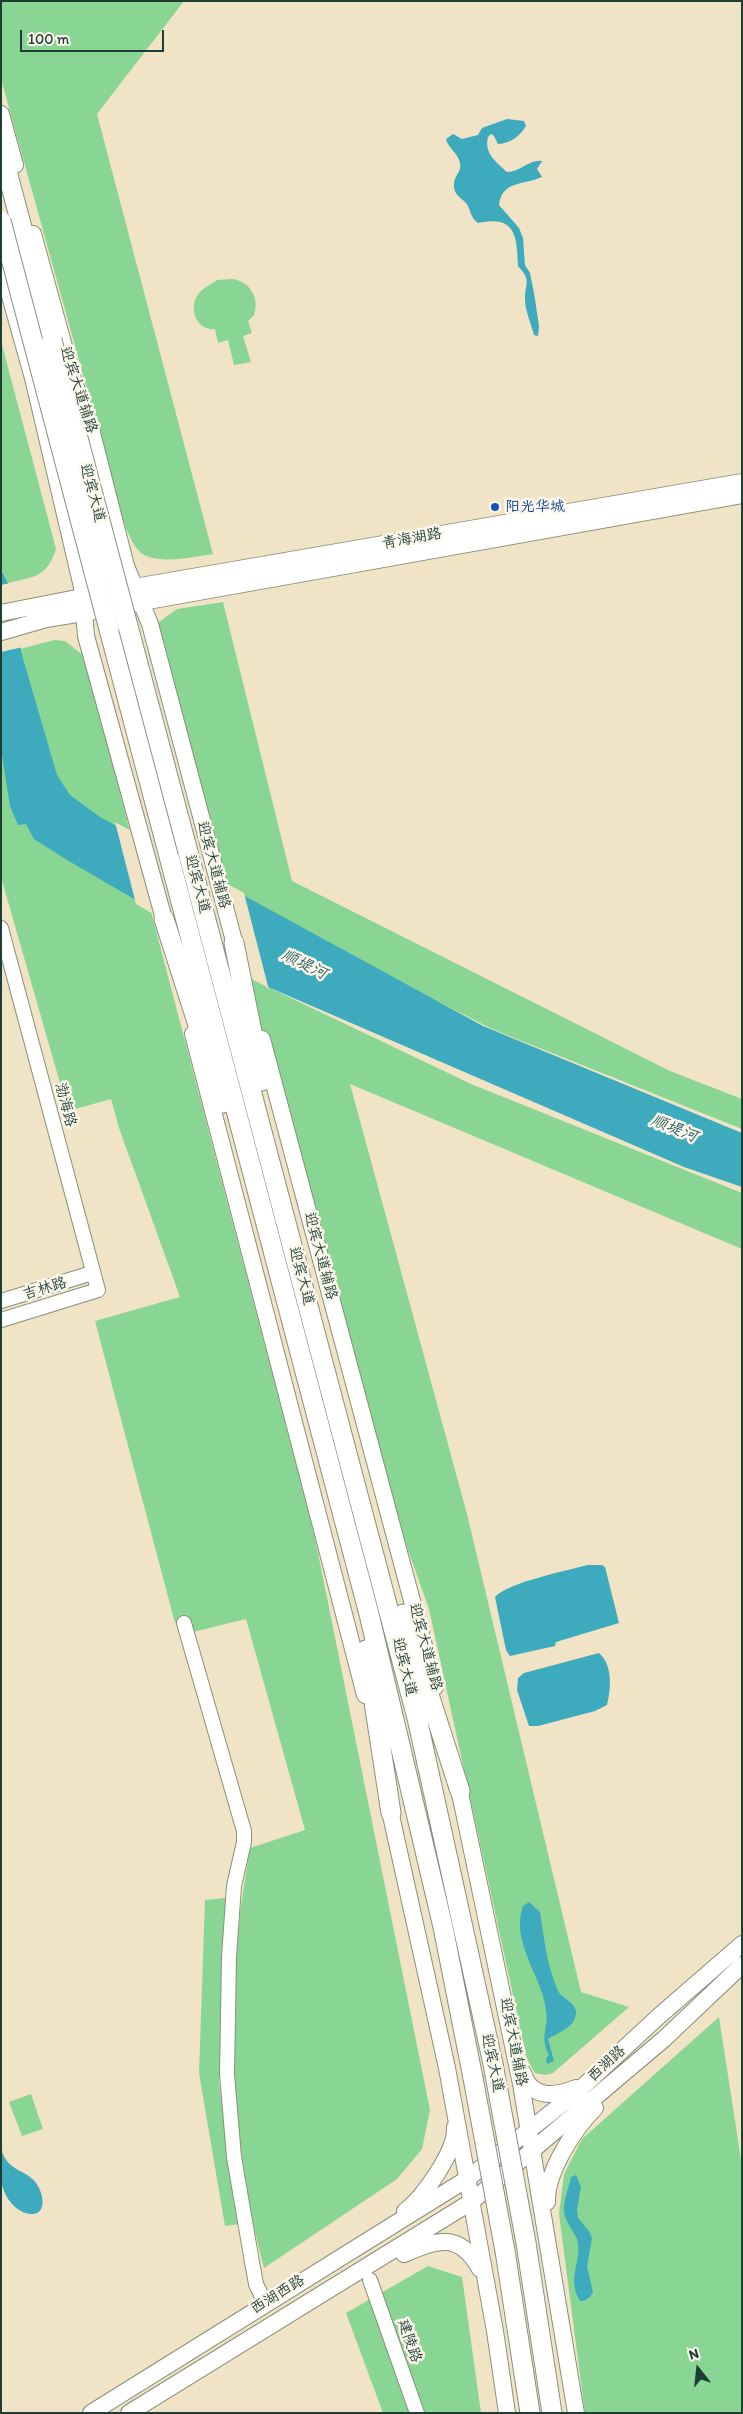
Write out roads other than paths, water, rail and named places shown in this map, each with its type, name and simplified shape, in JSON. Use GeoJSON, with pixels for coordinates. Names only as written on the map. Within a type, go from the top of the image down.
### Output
{"type":"FeatureCollection","features":[{"type":"Feature","properties":{"kind":"highway","name":"迎宾大道"},"geometry":{"type":"LineString","coordinates":[[1,150],[219,965],[417,1718],[493,2064],[526,2243],[552,2413]]}},
{"type":"Feature","properties":{"kind":"highway","name":"迎宾大道"},"geometry":{"type":"LineString","coordinates":[[1,221],[369,1614],[443,1927],[505,2251],[530,2413]]}},
{"type":"Feature","properties":{"kind":"highway"},"geometry":{"type":"LineString","coordinates":[[166,927],[234,1133],[273,1285],[304,1366]]}},
{"type":"Feature","properties":{"kind":"highway"},"geometry":{"type":"LineString","coordinates":[[234,944],[244,984],[276,1146],[287,1225]]}},
{"type":"Feature","properties":{"kind":"highway"},"geometry":{"type":"LineString","coordinates":[[311,1390],[314,1434],[348,1566],[364,1640],[391,1813]]}},
{"type":"Feature","properties":{"kind":"highway"},"geometry":{"type":"LineString","coordinates":[[338,1418],[358,1456],[391,1575],[460,1791]]}},
{"type":"Feature","properties":{"kind":"main road","name":"迎宾大道辅路"},"geometry":{"type":"LineString","coordinates":[[1,114],[70,370],[91,429],[126,566],[150,624],[234,944]]}},
{"type":"Feature","properties":{"kind":"main road"},"geometry":{"type":"LineString","coordinates":[[1,264],[33,378],[84,604],[86,636],[135,809],[361,1676],[447,2068],[507,2413]]}},
{"type":"Feature","properties":{"kind":"main road","name":"青海湖路"},"geometry":{"type":"LineString","coordinates":[[84,604],[134,587],[742,482]]}},
{"type":"Feature","properties":{"kind":"main road","name":"青海湖路"},"geometry":{"type":"LineString","coordinates":[[84,604],[140,603],[742,495]]}},
{"type":"Feature","properties":{"kind":"main road"},"geometry":{"type":"LineString","coordinates":[[1,613],[32,605],[84,604]]}},
{"type":"Feature","properties":{"kind":"main road"},"geometry":{"type":"LineString","coordinates":[[1,632],[36,622],[84,604]]}},
{"type":"Feature","properties":{"kind":"main road","name":"迎宾大道辅路"},"geometry":{"type":"LineString","coordinates":[[244,984],[444,1718],[510,2028],[549,2242],[576,2413]]}},
{"type":"Feature","properties":{"kind":"main road","name":"西湖路"},"geometry":{"type":"LineString","coordinates":[[467,2179],[576,2093],[659,2016],[742,1944]]}},
{"type":"Feature","properties":{"kind":"main road","name":"西湖路"},"geometry":{"type":"LineString","coordinates":[[471,2202],[664,2039],[742,1965]]}},
{"type":"Feature","properties":{"kind":"main road"},"geometry":{"type":"LineString","coordinates":[[510,2028],[525,2079],[530,2088],[541,2094],[562,2094],[581,2086],[659,2016]]}},
{"type":"Feature","properties":{"kind":"main road"},"geometry":{"type":"LineString","coordinates":[[549,2242],[547,2197],[549,2182],[566,2148],[584,2120],[664,2039]]}},
{"type":"Feature","properties":{"kind":"main road"},"geometry":{"type":"LineString","coordinates":[[310,2275],[409,2208],[440,2168],[451,2147],[455,2132],[447,2068]]}},
{"type":"Feature","properties":{"kind":"main road","name":"西湖西路"},"geometry":{"type":"LineString","coordinates":[[91,2413],[467,2179]]}},
{"type":"Feature","properties":{"kind":"main road","name":"西湖西路"},"geometry":{"type":"LineString","coordinates":[[129,2413],[471,2202]]}},
{"type":"Feature","properties":{"kind":"main road"},"geometry":{"type":"LineString","coordinates":[[281,2320],[426,2244],[442,2241],[454,2243],[472,2255],[485,2280]]}},
{"type":"Feature","properties":{"kind":"street","name":"渤海路"},"geometry":{"type":"LineString","coordinates":[[1,928],[98,1290]]}},
{"type":"Feature","properties":{"kind":"street","name":"吉林路"},"geometry":{"type":"LineString","coordinates":[[1,1301],[92,1272]]}},
{"type":"Feature","properties":{"kind":"street","name":"吉林路"},"geometry":{"type":"LineString","coordinates":[[1,1320],[98,1290]]}},
{"type":"Feature","properties":{"kind":"street"},"geometry":{"type":"LineString","coordinates":[[184,1623],[244,1831],[244,1842],[234,1886],[229,1956],[227,2096],[234,2157],[256,2284],[266,2303]]}},
{"type":"Feature","properties":{"kind":"street","name":"建陵路"},"geometry":{"type":"LineString","coordinates":[[369,2275],[417,2413]]}},
{"type":"Feature","properties":{"kind":"water"},"geometry":{"type":"Polygon","coordinates":[[[507,119],[524,121],[526,126],[511,141],[498,144],[494,136],[491,134],[488,137],[489,152],[495,160],[507,172],[533,162],[542,161],[537,169],[542,177],[509,187],[501,197],[499,205],[519,228],[523,238],[525,265],[530,273],[534,293],[539,326],[538,336],[534,335],[527,312],[525,299],[527,282],[525,275],[518,266],[517,245],[512,230],[500,222],[478,223],[473,218],[466,203],[457,195],[455,190],[454,181],[460,169],[460,163],[446,139],[453,134],[462,139],[478,135],[482,128],[507,119]]]}},
{"type":"Feature","properties":{"kind":"water","name":"顺堤河"},"geometry":{"type":"Polygon","coordinates":[[[1,569],[8,583],[22,655],[57,775],[70,795],[100,817],[483,1026],[742,1133],[742,1187],[684,1167],[268,987],[253,968],[34,839],[26,824],[18,825],[10,806],[1,749],[1,569]]]}},
{"type":"Feature","properties":{"kind":"water"},"geometry":{"type":"Polygon","coordinates":[[[587,1565],[602,1565],[605,1567],[619,1623],[556,1642],[555,1646],[510,1656],[506,1650],[495,1597],[525,1582],[587,1565]]]}},
{"type":"Feature","properties":{"kind":"water"},"geometry":{"type":"Polygon","coordinates":[[[599,1653],[604,1658],[609,1671],[610,1685],[607,1705],[595,1711],[538,1726],[529,1726],[517,1690],[518,1678],[524,1673],[599,1653]]]}},
{"type":"Feature","properties":{"kind":"water"},"geometry":{"type":"Polygon","coordinates":[[[529,1902],[540,1912],[549,1962],[558,1991],[576,2009],[575,2018],[571,2025],[548,2039],[554,2061],[547,2064],[546,2059],[549,2055],[544,2037],[547,2017],[546,2010],[521,1933],[520,1919],[523,1906],[529,1902]]]}},
{"type":"Feature","properties":{"kind":"water"},"geometry":{"type":"Polygon","coordinates":[[[1,2147],[9,2163],[26,2174],[37,2185],[43,2203],[40,2210],[35,2214],[20,2211],[6,2196],[1,2181],[1,2147]]]}},
{"type":"Feature","properties":{"kind":"water"},"geometry":{"type":"Polygon","coordinates":[[[576,2175],[581,2187],[577,2210],[578,2218],[589,2231],[592,2238],[587,2267],[593,2292],[584,2301],[580,2301],[574,2285],[578,2254],[577,2239],[567,2222],[564,2211],[565,2198],[571,2177],[576,2175]]]}},
{"type":"Feature","properties":{"kind":"place","name":"阳光华城"},"geometry":{"type":"Point","coordinates":[495,507]}}]}
